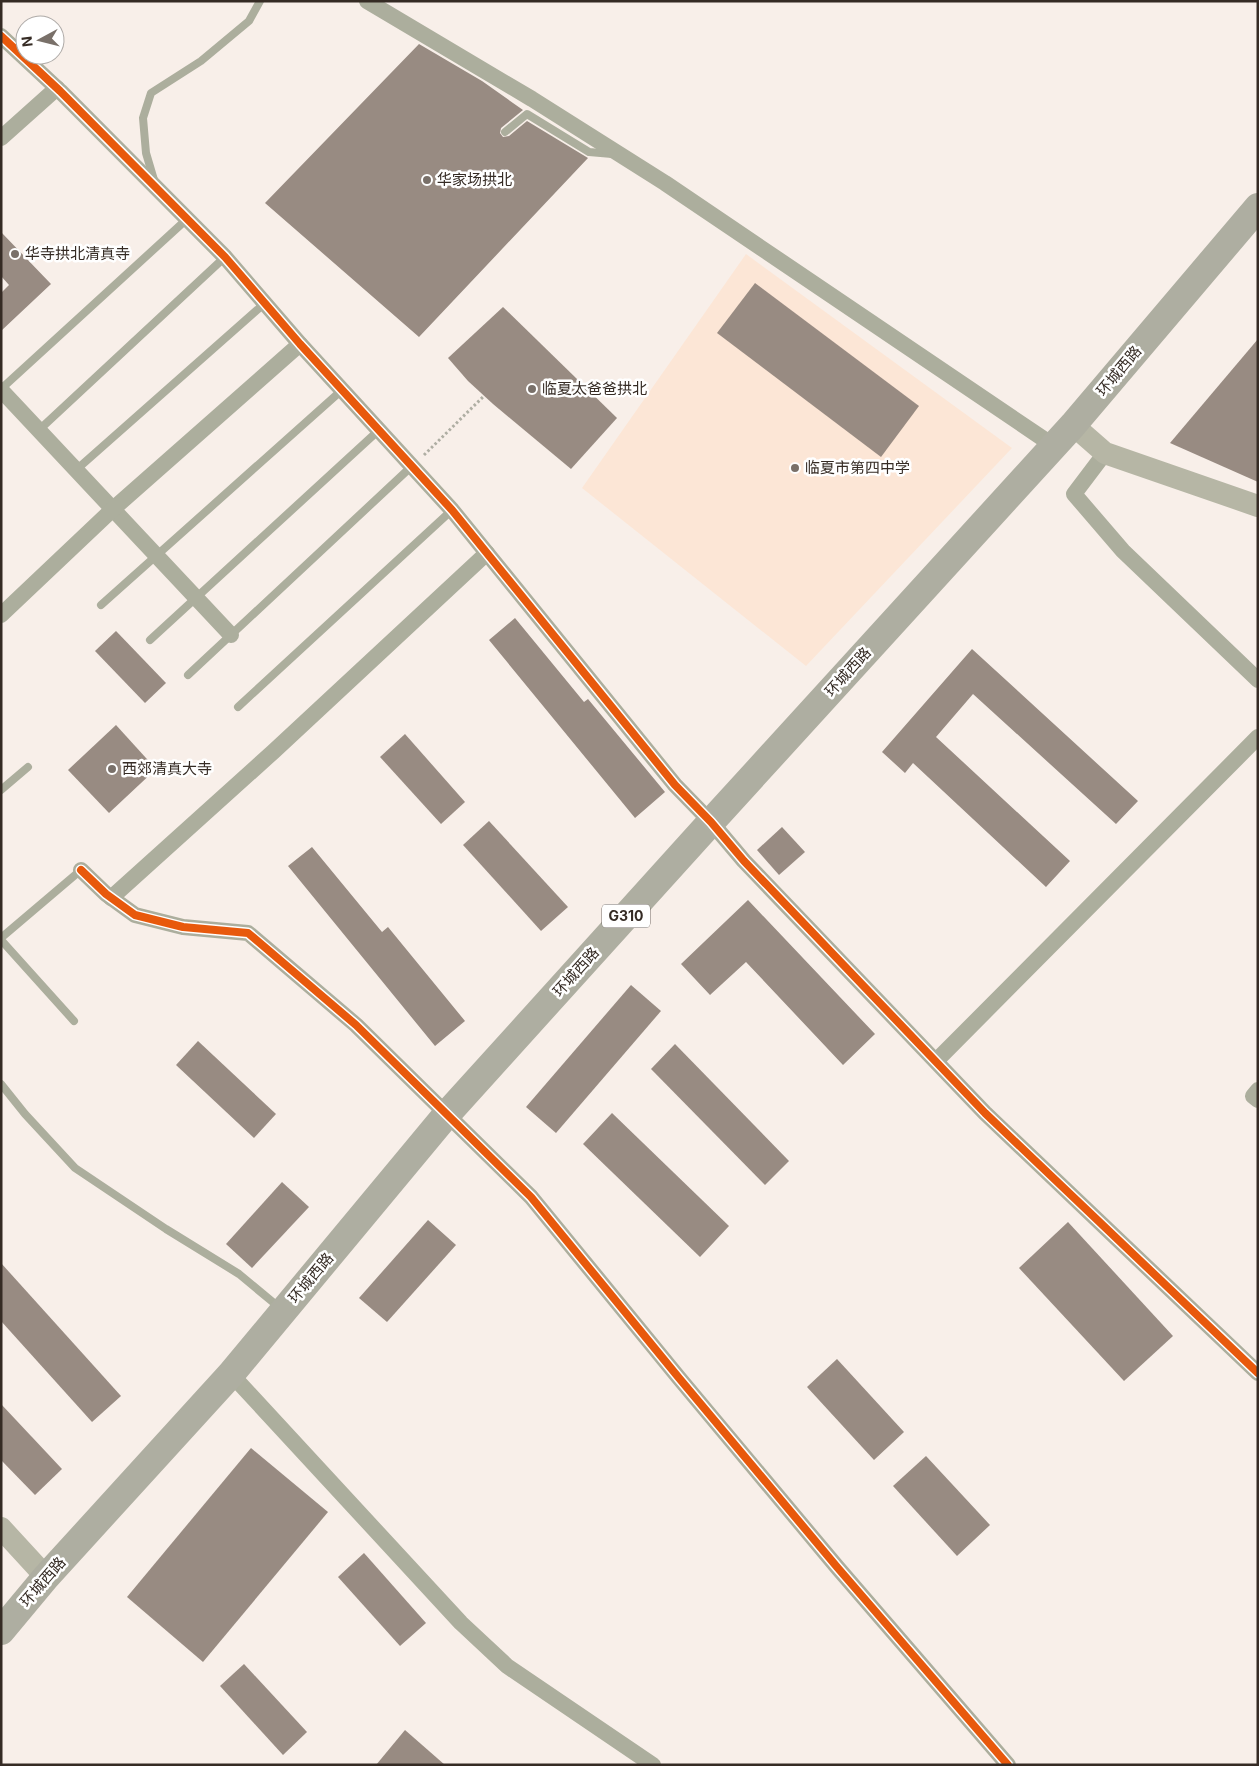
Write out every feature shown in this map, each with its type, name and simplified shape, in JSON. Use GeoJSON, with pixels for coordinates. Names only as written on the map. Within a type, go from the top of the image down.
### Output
{"type":"FeatureCollection","features":[{"type":"Feature","properties":{"kind":"highway","name":"环城西路"},"geometry":{"type":"LineString","coordinates":[[1,1631],[46,1577],[231,1374],[447,1114],[1073,425],[1258,207]]}},
{"type":"Feature","properties":{"kind":"street"},"geometry":{"type":"LineString","coordinates":[[367,1],[532,99],[619,154],[801,274],[1054,446]]}},
{"type":"Feature","properties":{"kind":"street"},"geometry":{"type":"LineString","coordinates":[[1,36],[57,88],[225,257],[300,344],[452,510],[675,785],[711,822],[744,861],[985,1113],[1258,1373]]}},
{"type":"Feature","properties":{"kind":"street"},"geometry":{"type":"LineString","coordinates":[[1,138],[57,88]]}},
{"type":"Feature","properties":{"kind":"street"},"geometry":{"type":"LineString","coordinates":[[1,615],[113,509],[300,344]]}},
{"type":"Feature","properties":{"kind":"street"},"geometry":{"type":"LineString","coordinates":[[1,390],[231,635]]}},
{"type":"Feature","properties":{"kind":"street"},"geometry":{"type":"LineString","coordinates":[[1073,425],[1105,453],[1258,506]]}},
{"type":"Feature","properties":{"kind":"street"},"geometry":{"type":"LineString","coordinates":[[1105,453],[1074,494],[1123,551],[1258,680]]}},
{"type":"Feature","properties":{"kind":"street"},"geometry":{"type":"LineString","coordinates":[[111,898],[273,752],[487,553]]}},
{"type":"Feature","properties":{"kind":"street"},"geometry":{"type":"LineString","coordinates":[[936,1061],[1258,737]]}},
{"type":"Feature","properties":{"kind":"street"},"geometry":{"type":"LineString","coordinates":[[81,870],[111,898],[135,915],[183,927],[248,933],[356,1025],[531,1197],[691,1394],[1008,1765]]}},
{"type":"Feature","properties":{"kind":"street"},"geometry":{"type":"LineString","coordinates":[[1258,1090],[1253,1096],[1258,1100]]}},
{"type":"Feature","properties":{"kind":"street"},"geometry":{"type":"LineString","coordinates":[[231,1374],[461,1623],[487,1648],[507,1666],[653,1765]]}},
{"type":"Feature","properties":{"kind":"street"},"geometry":{"type":"LineString","coordinates":[[1,1528],[46,1577]]}},
{"type":"Feature","properties":{"kind":"lane"},"geometry":{"type":"LineString","coordinates":[[156,187],[146,153],[143,118],[151,93],[201,61],[249,21],[260,1]]}},
{"type":"Feature","properties":{"kind":"lane"},"geometry":{"type":"LineString","coordinates":[[505,132],[527,114],[589,152],[619,154]]}},
{"type":"Feature","properties":{"kind":"lane"},"geometry":{"type":"LineString","coordinates":[[1,390],[187,219]]}},
{"type":"Feature","properties":{"kind":"lane"},"geometry":{"type":"LineString","coordinates":[[39,430],[225,257]]}},
{"type":"Feature","properties":{"kind":"lane"},"geometry":{"type":"LineString","coordinates":[[76,470],[265,303]]}},
{"type":"Feature","properties":{"kind":"lane"},"geometry":{"type":"LineString","coordinates":[[101,605],[342,390]]}},
{"type":"Feature","properties":{"kind":"lane"},"geometry":{"type":"LineString","coordinates":[[150,640],[379,430]]}},
{"type":"Feature","properties":{"kind":"lane"},"geometry":{"type":"LineString","coordinates":[[188,675],[412,466]]}},
{"type":"Feature","properties":{"kind":"lane"},"geometry":{"type":"LineString","coordinates":[[238,707],[452,510]]}},
{"type":"Feature","properties":{"kind":"lane"},"geometry":{"type":"LineString","coordinates":[[1,790],[28,767]]}},
{"type":"Feature","properties":{"kind":"lane"},"geometry":{"type":"LineString","coordinates":[[74,1021],[1,939],[81,870]]}},
{"type":"Feature","properties":{"kind":"lane"},"geometry":{"type":"LineString","coordinates":[[1,1084],[25,1114],[75,1168],[166,1229],[239,1274],[283,1311]]}},
{"type":"Feature","properties":{"kind":"path"},"geometry":{"type":"LineString","coordinates":[[412,466],[484,396]]}},
{"type":"Feature","properties":{"kind":"shaded area","name":"临夏市第四中学"},"geometry":{"type":"Polygon","coordinates":[[[746,254],[1012,448],[806,666],[582,488],[746,254]]]}},
{"type":"Feature","properties":{"kind":"building","name":"华家场拱北"},"geometry":{"type":"Polygon","coordinates":[[[419,44],[482,81],[523,110],[501,128],[500,133],[503,137],[509,136],[527,121],[588,158],[419,337],[265,203],[419,44]]]}},
{"type":"Feature","properties":{"kind":"building","name":"华寺拱北清真寺"},"geometry":{"type":"Polygon","coordinates":[[[1,232],[51,284],[1,331],[1,293],[9,285],[1,276],[1,232]]]}},
{"type":"Feature","properties":{"kind":"building"},"geometry":{"type":"Polygon","coordinates":[[[755,283],[919,406],[881,457],[717,333],[755,283]]]}},
{"type":"Feature","properties":{"kind":"building","name":"临夏太爸爸拱北"},"geometry":{"type":"Polygon","coordinates":[[[503,307],[617,418],[571,469],[493,404],[468,381],[448,358],[503,307]]]}},
{"type":"Feature","properties":{"kind":"building"},"geometry":{"type":"Polygon","coordinates":[[[1258,339],[1258,482],[1170,443],[1258,339]]]}},
{"type":"Feature","properties":{"kind":"building"},"geometry":{"type":"Polygon","coordinates":[[[515,618],[584,702],[588,699],[665,792],[635,818],[489,640],[515,618]]]}},
{"type":"Feature","properties":{"kind":"building"},"geometry":{"type":"Polygon","coordinates":[[[116,631],[166,683],[145,703],[95,651],[116,631]]]}},
{"type":"Feature","properties":{"kind":"building"},"geometry":{"type":"Polygon","coordinates":[[[972,649],[1138,801],[1116,824],[973,694],[936,737],[1070,861],[1046,887],[913,763],[905,773],[882,752],[972,649]]]}},
{"type":"Feature","properties":{"kind":"building","name":"西郊清真大寺"},"geometry":{"type":"Polygon","coordinates":[[[116,725],[156,769],[109,813],[68,770],[116,725]]]}},
{"type":"Feature","properties":{"kind":"building"},"geometry":{"type":"Polygon","coordinates":[[[405,734],[465,802],[441,824],[380,757],[405,734]]]}},
{"type":"Feature","properties":{"kind":"building"},"geometry":{"type":"Polygon","coordinates":[[[489,821],[568,907],[541,931],[463,845],[489,821]]]}},
{"type":"Feature","properties":{"kind":"building"},"geometry":{"type":"Polygon","coordinates":[[[782,827],[805,852],[779,875],[757,850],[782,827]]]}},
{"type":"Feature","properties":{"kind":"building"},"geometry":{"type":"Polygon","coordinates":[[[312,847],[382,932],[388,927],[465,1021],[435,1046],[288,866],[312,847]]]}},
{"type":"Feature","properties":{"kind":"building"},"geometry":{"type":"Polygon","coordinates":[[[748,900],[875,1034],[843,1065],[746,962],[710,995],[681,964],[748,900]]]}},
{"type":"Feature","properties":{"kind":"building"},"geometry":{"type":"Polygon","coordinates":[[[631,985],[661,1011],[556,1133],[526,1107],[631,985]]]}},
{"type":"Feature","properties":{"kind":"building"},"geometry":{"type":"Polygon","coordinates":[[[198,1041],[276,1114],[254,1138],[176,1065],[198,1041]]]}},
{"type":"Feature","properties":{"kind":"building"},"geometry":{"type":"Polygon","coordinates":[[[675,1044],[789,1161],[765,1185],[651,1069],[675,1044]]]}},
{"type":"Feature","properties":{"kind":"building"},"geometry":{"type":"Polygon","coordinates":[[[612,1113],[729,1226],[700,1257],[583,1144],[612,1113]]]}},
{"type":"Feature","properties":{"kind":"building"},"geometry":{"type":"Polygon","coordinates":[[[282,1182],[309,1207],[252,1268],[226,1244],[282,1182]]]}},
{"type":"Feature","properties":{"kind":"building"},"geometry":{"type":"Polygon","coordinates":[[[428,1220],[456,1245],[387,1322],[359,1298],[428,1220]]]}},
{"type":"Feature","properties":{"kind":"building"},"geometry":{"type":"Polygon","coordinates":[[[1068,1222],[1173,1336],[1124,1381],[1019,1268],[1068,1222]]]}},
{"type":"Feature","properties":{"kind":"building"},"geometry":{"type":"Polygon","coordinates":[[[1,1263],[121,1396],[92,1422],[1,1321],[1,1263]]]}},
{"type":"Feature","properties":{"kind":"building"},"geometry":{"type":"Polygon","coordinates":[[[837,1359],[904,1432],[874,1460],[807,1387],[837,1359]]]}},
{"type":"Feature","properties":{"kind":"building"},"geometry":{"type":"Polygon","coordinates":[[[1,1404],[62,1469],[35,1495],[1,1460],[1,1404]]]}},
{"type":"Feature","properties":{"kind":"building"},"geometry":{"type":"Polygon","coordinates":[[[251,1448],[328,1512],[203,1662],[127,1597],[251,1448]]]}},
{"type":"Feature","properties":{"kind":"building"},"geometry":{"type":"Polygon","coordinates":[[[926,1456],[990,1525],[957,1556],[893,1486],[926,1456]]]}},
{"type":"Feature","properties":{"kind":"building"},"geometry":{"type":"Polygon","coordinates":[[[364,1553],[426,1623],[400,1646],[338,1577],[364,1553]]]}},
{"type":"Feature","properties":{"kind":"building"},"geometry":{"type":"Polygon","coordinates":[[[244,1664],[307,1732],[283,1755],[220,1686],[244,1664]]]}},
{"type":"Feature","properties":{"kind":"building"},"geometry":{"type":"Polygon","coordinates":[[[405,1730],[445,1765],[376,1765],[405,1730]]]}},
{"type":"Feature","properties":{"kind":"cycle path"},"geometry":{"type":"LineString","coordinates":[[1,36],[60,91],[225,257],[300,344],[452,510],[675,785],[711,822],[744,861],[985,1113],[1258,1373]]}},
{"type":"Feature","properties":{"kind":"cycle path"},"geometry":{"type":"LineString","coordinates":[[81,870],[106,894],[135,915],[183,927],[248,933],[356,1025],[531,1197],[837,1567],[1008,1765]]}},
{"type":"Feature","properties":{"kind":"place","name":"华家场拱北"},"geometry":{"type":"Point","coordinates":[427,180]}},
{"type":"Feature","properties":{"kind":"place","name":"华寺拱北清真寺"},"geometry":{"type":"Point","coordinates":[15,254]}},
{"type":"Feature","properties":{"kind":"place","name":"临夏太爸爸拱北"},"geometry":{"type":"Point","coordinates":[532,389]}},
{"type":"Feature","properties":{"kind":"place","name":"临夏市第四中学"},"geometry":{"type":"Point","coordinates":[795,468]}},
{"type":"Feature","properties":{"kind":"place","name":"西郊清真大寺"},"geometry":{"type":"Point","coordinates":[112,769]}}]}
